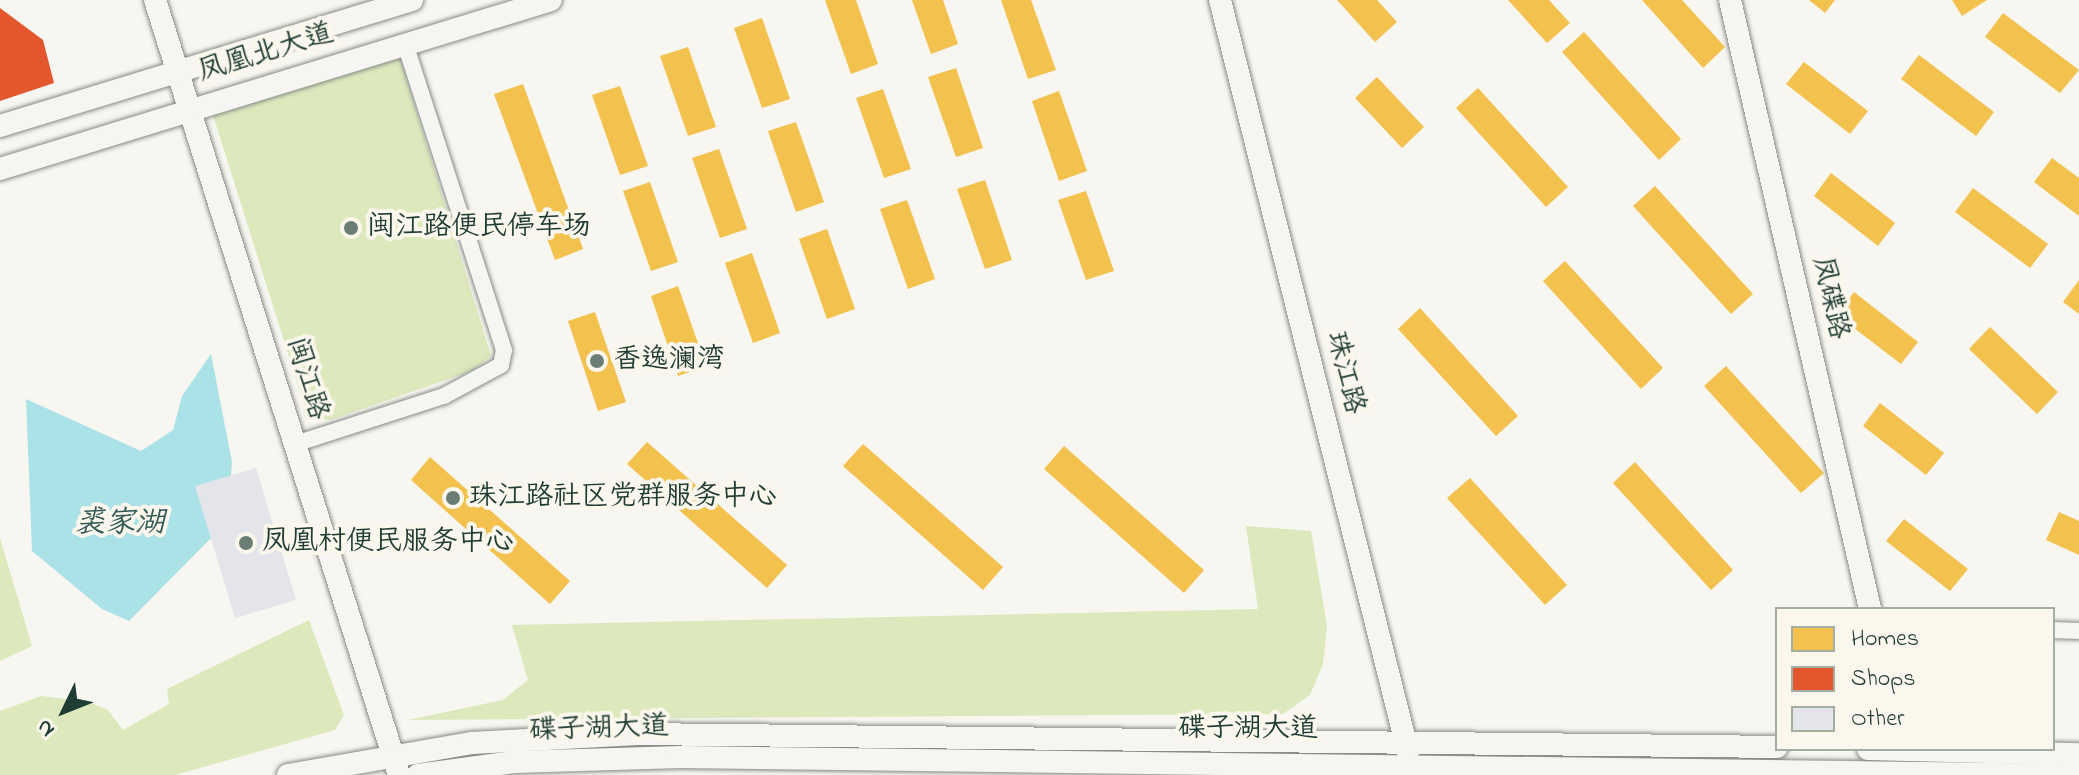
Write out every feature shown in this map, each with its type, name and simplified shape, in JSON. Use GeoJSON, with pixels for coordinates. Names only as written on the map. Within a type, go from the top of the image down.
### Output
{"type":"FeatureCollection","features":[{"type":"Feature","properties":{"kind":"main road","name":"闽江路"},"geometry":{"type":"LineString","coordinates":[[155,0],[396,765]]}},
{"type":"Feature","properties":{"kind":"main road","name":"凤凰北大道"},"geometry":{"type":"LineString","coordinates":[[0,126],[177,69],[412,0]]}},
{"type":"Feature","properties":{"kind":"main road","name":"凤凰北大道"},"geometry":{"type":"LineString","coordinates":[[0,169],[189,108],[551,0]]}},
{"type":"Feature","properties":{"kind":"main road","name":"珠江路"},"geometry":{"type":"LineString","coordinates":[[1220,0],[1408,751]]}},
{"type":"Feature","properties":{"kind":"main road","name":"凤碟路"},"geometry":{"type":"LineString","coordinates":[[1730,0],[1870,607]]}},
{"type":"Feature","properties":{"kind":"main road","name":"碟子湖大道"},"geometry":{"type":"LineString","coordinates":[[288,775],[396,765],[637,734],[1408,751],[1903,757],[2079,754]]}},
{"type":"Feature","properties":{"kind":"main road","name":"碟子湖大道"},"geometry":{"type":"LineString","coordinates":[[418,775],[514,762],[1015,767],[1408,751],[1775,747]]}},
{"type":"Feature","properties":{"kind":"main road","name":"碟子湖大道"},"geometry":{"type":"LineString","coordinates":[[1877,751],[1903,757],[2079,775]]}},
{"type":"Feature","properties":{"kind":"street"},"geometry":{"type":"LineString","coordinates":[[295,444],[444,396],[501,365],[504,350],[405,44]]}},
{"type":"Feature","properties":{"kind":"street"},"geometry":{"type":"LineString","coordinates":[[2055,630],[2079,631]]}},
{"type":"Feature","properties":{"kind":"green space","name":"闽江路便民停车场"},"geometry":{"type":"Polygon","coordinates":[[[400,57],[491,356],[472,371],[330,420],[308,417],[212,112],[400,57]]]}},
{"type":"Feature","properties":{"kind":"green space"},"geometry":{"type":"Polygon","coordinates":[[[1246,526],[1311,531],[1327,626],[1323,664],[1310,695],[1283,714],[408,720],[503,700],[528,680],[512,625],[1258,609],[1246,526]]]}},
{"type":"Feature","properties":{"kind":"green space"},"geometry":{"type":"Polygon","coordinates":[[[0,538],[32,646],[0,661],[0,538]]]}},
{"type":"Feature","properties":{"kind":"green space"},"geometry":{"type":"Polygon","coordinates":[[[309,620],[344,715],[335,730],[175,775],[0,775],[0,711],[41,696],[89,702],[108,710],[123,730],[169,704],[167,689],[309,620]]]}},
{"type":"Feature","properties":{"kind":"water","name":"裘家湖"},"geometry":{"type":"Polygon","coordinates":[[[211,354],[232,462],[229,502],[215,534],[129,621],[102,609],[32,551],[26,399],[141,451],[173,430],[182,396],[211,354]]]}},
{"type":"Feature","properties":{"kind":"building: Homes"},"geometry":{"type":"Polygon","coordinates":[[[825,0],[856,0],[878,64],[851,74],[825,0]]]}},
{"type":"Feature","properties":{"kind":"building: Homes"},"geometry":{"type":"Polygon","coordinates":[[[912,0],[943,0],[958,44],[931,54],[912,0]]]}},
{"type":"Feature","properties":{"kind":"building: Homes"},"geometry":{"type":"Polygon","coordinates":[[[1001,0],[1031,0],[1056,70],[1028,79],[1001,0]]]}},
{"type":"Feature","properties":{"kind":"building: Homes"},"geometry":{"type":"Polygon","coordinates":[[[1337,0],[1377,0],[1397,22],[1375,42],[1337,0]]]}},
{"type":"Feature","properties":{"kind":"building: Homes"},"geometry":{"type":"Polygon","coordinates":[[[1508,0],[1549,0],[1570,23],[1547,43],[1508,0]]]}},
{"type":"Feature","properties":{"kind":"building: Homes"},"geometry":{"type":"Polygon","coordinates":[[[1642,0],[1682,0],[1725,47],[1703,68],[1642,0]]]}},
{"type":"Feature","properties":{"kind":"building: Homes"},"geometry":{"type":"Polygon","coordinates":[[[1809,0],[1835,0],[1825,13],[1809,0]]]}},
{"type":"Feature","properties":{"kind":"building: Homes"},"geometry":{"type":"Polygon","coordinates":[[[1952,0],[1987,0],[1962,16],[1952,0]]]}},
{"type":"Feature","properties":{"kind":"building: Homes"},"geometry":{"type":"Polygon","coordinates":[[[2003,13],[2079,70],[2060,93],[1985,37],[2003,13]]]}},
{"type":"Feature","properties":{"kind":"building: Homes"},"geometry":{"type":"Polygon","coordinates":[[[762,18],[790,99],[762,108],[734,28],[762,18]]]}},
{"type":"Feature","properties":{"kind":"building: Homes"},"geometry":{"type":"Polygon","coordinates":[[[1584,32],[1681,139],[1659,160],[1562,52],[1584,32]]]}},
{"type":"Feature","properties":{"kind":"building: Homes"},"geometry":{"type":"Polygon","coordinates":[[[688,47],[716,127],[688,136],[660,56],[688,47]]]}},
{"type":"Feature","properties":{"kind":"building: Homes"},"geometry":{"type":"Polygon","coordinates":[[[1919,55],[1994,112],[1976,136],[1901,79],[1919,55]]]}},
{"type":"Feature","properties":{"kind":"building: Homes"},"geometry":{"type":"Polygon","coordinates":[[[1804,62],[1868,111],[1850,134],[1786,84],[1804,62]]]}},
{"type":"Feature","properties":{"kind":"building: Homes"},"geometry":{"type":"Polygon","coordinates":[[[956,68],[983,148],[956,157],[928,77],[956,68]]]}},
{"type":"Feature","properties":{"kind":"building: Homes"},"geometry":{"type":"Polygon","coordinates":[[[1377,77],[1424,127],[1402,148],[1355,98],[1377,77]]]}},
{"type":"Feature","properties":{"kind":"building: Homes"},"geometry":{"type":"Polygon","coordinates":[[[523,84],[583,249],[555,260],[494,94],[523,84]]]}},
{"type":"Feature","properties":{"kind":"building: Homes"},"geometry":{"type":"Polygon","coordinates":[[[620,86],[648,166],[620,175],[592,95],[620,86]]]}},
{"type":"Feature","properties":{"kind":"building: Homes"},"geometry":{"type":"Polygon","coordinates":[[[1478,88],[1568,187],[1546,207],[1456,108],[1478,88]]]}},
{"type":"Feature","properties":{"kind":"building: Homes"},"geometry":{"type":"Polygon","coordinates":[[[883,89],[911,169],[884,178],[856,98],[883,89]]]}},
{"type":"Feature","properties":{"kind":"building: Homes"},"geometry":{"type":"Polygon","coordinates":[[[1059,91],[1087,171],[1059,181],[1032,101],[1059,91]]]}},
{"type":"Feature","properties":{"kind":"building: Homes"},"geometry":{"type":"Polygon","coordinates":[[[796,122],[824,202],[796,212],[768,131],[796,122]]]}},
{"type":"Feature","properties":{"kind":"building: Homes"},"geometry":{"type":"Polygon","coordinates":[[[719,149],[747,229],[720,238],[692,158],[719,149]]]}},
{"type":"Feature","properties":{"kind":"building: Homes"},"geometry":{"type":"Polygon","coordinates":[[[2052,158],[2079,178],[2079,216],[2034,182],[2052,158]]]}},
{"type":"Feature","properties":{"kind":"building: Homes"},"geometry":{"type":"Polygon","coordinates":[[[1831,173],[1895,223],[1878,246],[1814,196],[1831,173]]]}},
{"type":"Feature","properties":{"kind":"building: Homes"},"geometry":{"type":"Polygon","coordinates":[[[985,180],[1012,260],[985,269],[957,189],[985,180]]]}},
{"type":"Feature","properties":{"kind":"building: Homes"},"geometry":{"type":"Polygon","coordinates":[[[650,182],[678,262],[651,271],[623,191],[650,182]]]}},
{"type":"Feature","properties":{"kind":"building: Homes"},"geometry":{"type":"Polygon","coordinates":[[[1655,186],[1753,294],[1731,314],[1633,206],[1655,186]]]}},
{"type":"Feature","properties":{"kind":"building: Homes"},"geometry":{"type":"Polygon","coordinates":[[[1973,188],[2048,244],[2030,268],[1955,212],[1973,188]]]}},
{"type":"Feature","properties":{"kind":"building: Homes"},"geometry":{"type":"Polygon","coordinates":[[[1086,191],[1114,271],[1086,280],[1058,200],[1086,191]]]}},
{"type":"Feature","properties":{"kind":"building: Homes"},"geometry":{"type":"Polygon","coordinates":[[[907,200],[935,279],[908,289],[880,209],[907,200]]]}},
{"type":"Feature","properties":{"kind":"building: Homes"},"geometry":{"type":"Polygon","coordinates":[[[827,229],[855,309],[827,319],[799,239],[827,229]]]}},
{"type":"Feature","properties":{"kind":"building: Homes"},"geometry":{"type":"Polygon","coordinates":[[[752,253],[780,333],[753,343],[725,263],[752,253]]]}},
{"type":"Feature","properties":{"kind":"building: Homes"},"geometry":{"type":"Polygon","coordinates":[[[1565,261],[1663,368],[1641,389],[1543,281],[1565,261]]]}},
{"type":"Feature","properties":{"kind":"building: Homes"},"geometry":{"type":"Polygon","coordinates":[[[2079,280],[2079,314],[2063,302],[2079,280]]]}},
{"type":"Feature","properties":{"kind":"building: Homes"},"geometry":{"type":"Polygon","coordinates":[[[678,286],[706,366],[678,376],[651,296],[678,286]]]}},
{"type":"Feature","properties":{"kind":"building: Homes"},"geometry":{"type":"Polygon","coordinates":[[[1854,292],[1918,342],[1901,364],[1837,315],[1854,292]]]}},
{"type":"Feature","properties":{"kind":"building: Homes"},"geometry":{"type":"Polygon","coordinates":[[[1420,308],[1518,416],[1496,436],[1398,329],[1420,308]]]}},
{"type":"Feature","properties":{"kind":"building: Homes","name":"香逸澜湾"},"geometry":{"type":"Polygon","coordinates":[[[595,312],[626,402],[598,411],[568,321],[595,312]]]}},
{"type":"Feature","properties":{"kind":"building: Homes"},"geometry":{"type":"Polygon","coordinates":[[[1990,327],[2058,392],[2037,414],[1969,349],[1990,327]]]}},
{"type":"Feature","properties":{"kind":"building: Homes"},"geometry":{"type":"Polygon","coordinates":[[[1726,366],[1824,473],[1801,493],[1704,386],[1726,366]]]}},
{"type":"Feature","properties":{"kind":"building: Homes"},"geometry":{"type":"Polygon","coordinates":[[[1880,403],[1944,453],[1926,475],[1863,426],[1880,403]]]}},
{"type":"Feature","properties":{"kind":"building: Homes"},"geometry":{"type":"Polygon","coordinates":[[[647,442],[787,565],[767,588],[627,464],[647,442]]]}},
{"type":"Feature","properties":{"kind":"building: Homes"},"geometry":{"type":"Polygon","coordinates":[[[863,444],[1003,567],[983,590],[843,466],[863,444]]]}},
{"type":"Feature","properties":{"kind":"building: Homes"},"geometry":{"type":"Polygon","coordinates":[[[1064,446],[1204,570],[1184,593],[1044,469],[1064,446]]]}},
{"type":"Feature","properties":{"kind":"building: Homes"},"geometry":{"type":"Polygon","coordinates":[[[430,457],[570,581],[550,604],[411,480],[430,457]]]}},
{"type":"Feature","properties":{"kind":"building: Homes"},"geometry":{"type":"Polygon","coordinates":[[[1635,462],[1733,570],[1711,590],[1613,483],[1635,462]]]}},
{"type":"Feature","properties":{"kind":"building: Homes"},"geometry":{"type":"Polygon","coordinates":[[[1470,478],[1567,585],[1545,605],[1447,498],[1470,478]]]}},
{"type":"Feature","properties":{"kind":"building: Homes"},"geometry":{"type":"Polygon","coordinates":[[[2059,512],[2079,521],[2079,555],[2046,540],[2059,512]]]}},
{"type":"Feature","properties":{"kind":"building: Homes"},"geometry":{"type":"Polygon","coordinates":[[[1904,519],[1968,569],[1950,591],[1886,541],[1904,519]]]}},
{"type":"Feature","properties":{"kind":"building: Shops"},"geometry":{"type":"Polygon","coordinates":[[[0,8],[43,40],[54,83],[0,101],[0,8]]]}},
{"type":"Feature","properties":{"kind":"building: Other","name":"凤凰村便民服务中心"},"geometry":{"type":"Polygon","coordinates":[[[256,468],[296,600],[235,618],[195,486],[256,468]]]}},
{"type":"Feature","properties":{"kind":"place","name":"闽江路便民停车场"},"geometry":{"type":"Point","coordinates":[351,228]}},
{"type":"Feature","properties":{"kind":"place","name":"香逸澜湾"},"geometry":{"type":"Point","coordinates":[597,361]}},
{"type":"Feature","properties":{"kind":"place","name":"珠江路社区党群服务中心"},"geometry":{"type":"Point","coordinates":[453,498]}},
{"type":"Feature","properties":{"kind":"place","name":"凤凰村便民服务中心"},"geometry":{"type":"Point","coordinates":[246,543]}}]}
